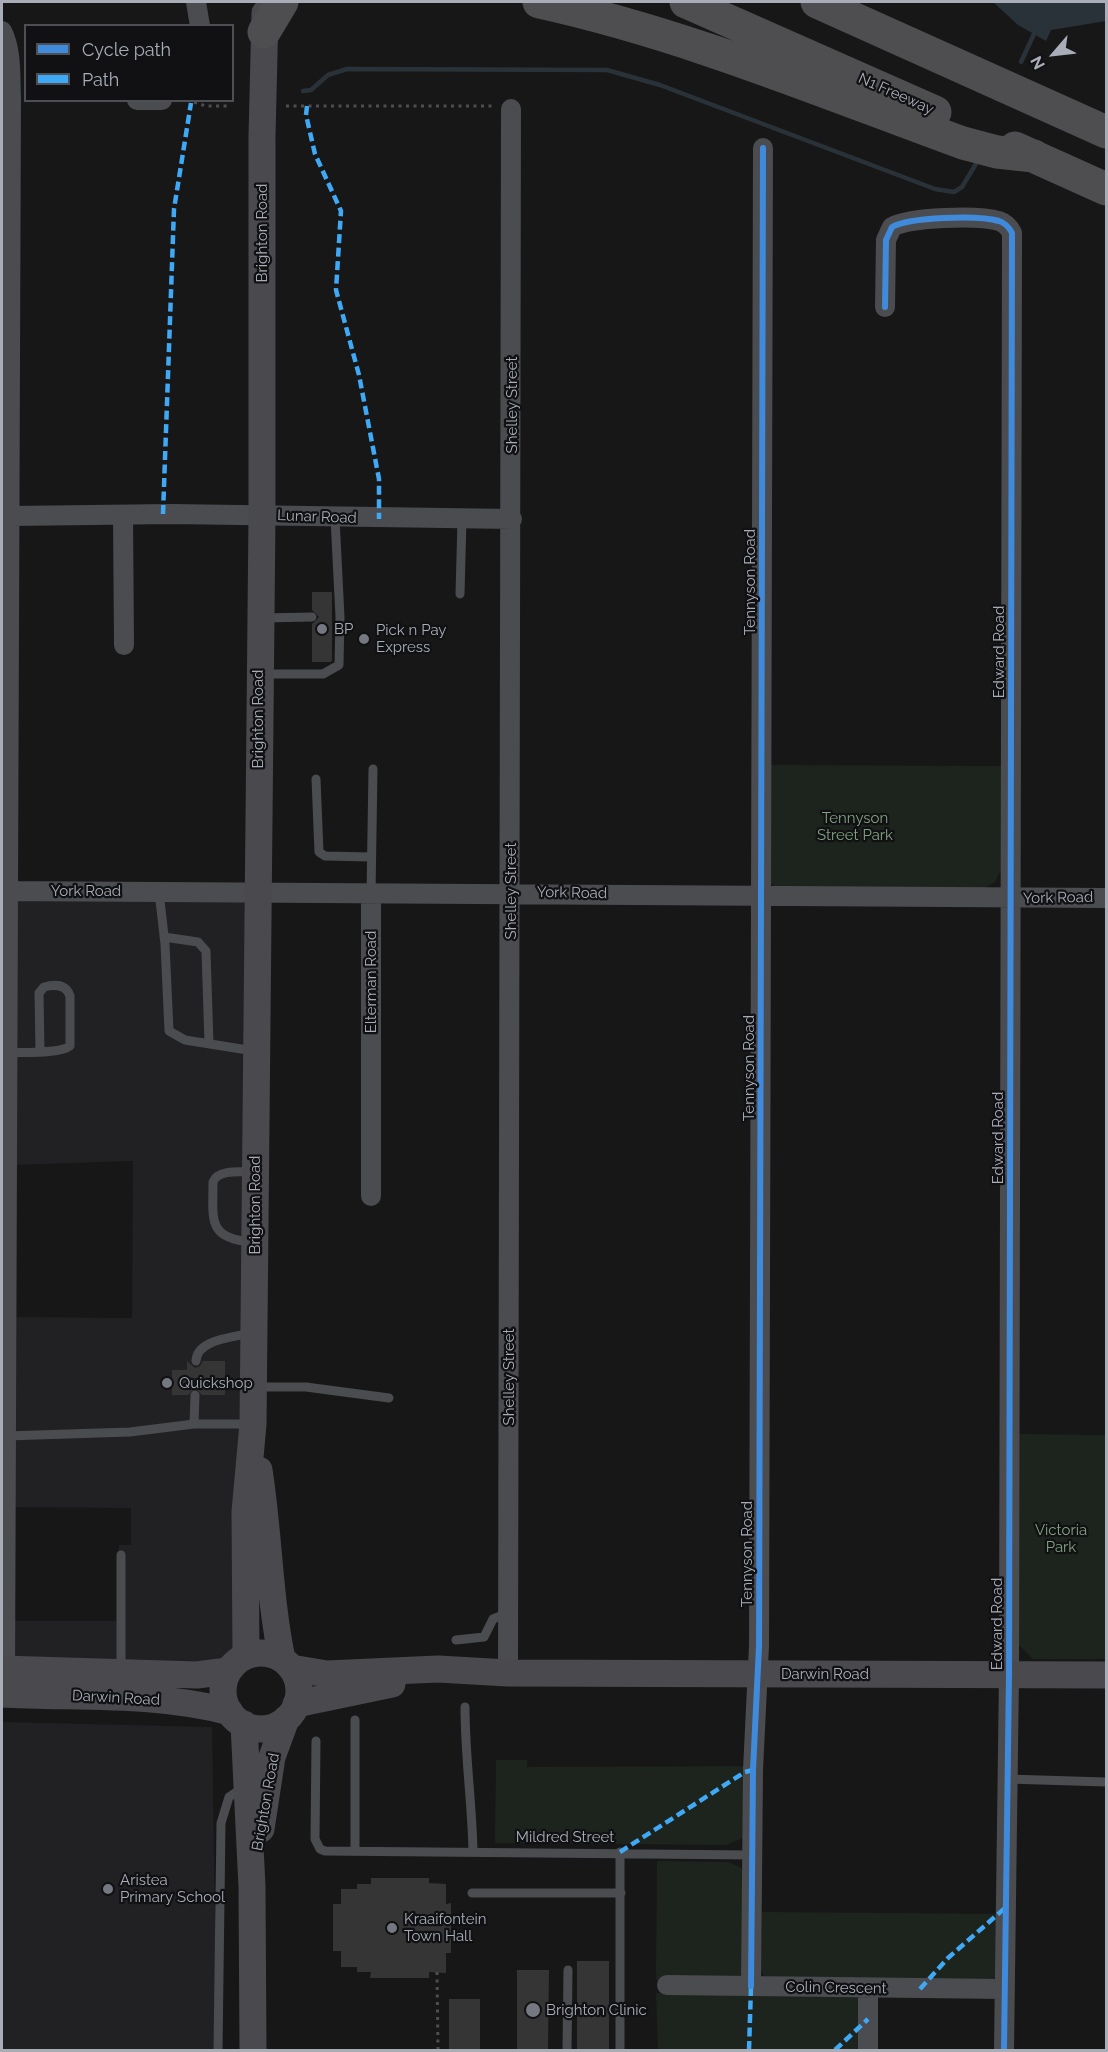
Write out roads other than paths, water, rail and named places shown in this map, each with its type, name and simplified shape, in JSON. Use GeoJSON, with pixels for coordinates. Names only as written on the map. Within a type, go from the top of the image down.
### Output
{"type":"FeatureCollection","features":[{"type":"Feature","properties":{"kind":"highway"},"geometry":{"type":"LineString","coordinates":[[265,17],[282,2]]}},
{"type":"Feature","properties":{"kind":"highway"},"geometry":{"type":"LineString","coordinates":[[539,2],[646,28],[963,143],[997,152],[1034,156]]}},
{"type":"Feature","properties":{"kind":"highway","name":"N1 Freeway"},"geometry":{"type":"LineString","coordinates":[[686,2],[1107,189]]}},
{"type":"Feature","properties":{"kind":"highway"},"geometry":{"type":"LineString","coordinates":[[817,2],[1107,132]]}},
{"type":"Feature","properties":{"kind":"highway"},"geometry":{"type":"LineString","coordinates":[[864,2],[1107,119]]}},
{"type":"Feature","properties":{"kind":"main road","name":"Brighton Road"},"geometry":{"type":"LineString","coordinates":[[237,1663],[254,1386],[265,17]]}},
{"type":"Feature","properties":{"kind":"main road","name":"Brighton Road"},"geometry":{"type":"LineString","coordinates":[[253,1430],[266,1519],[274,1617],[286,1664]]}},
{"type":"Feature","properties":{"kind":"main road"},"geometry":{"type":"LineString","coordinates":[[258,1653],[286,1664],[297,1679],[298,1692],[291,1712],[266,1728],[237,1718],[223,1692],[237,1663],[258,1653]]}},
{"type":"Feature","properties":{"kind":"main road","name":"Darwin Road"},"geometry":{"type":"LineString","coordinates":[[3,1682],[121,1673],[197,1675],[237,1663]]}},
{"type":"Feature","properties":{"kind":"main road","name":"Darwin Road"},"geometry":{"type":"LineString","coordinates":[[286,1664],[327,1674],[402,1669],[508,1673],[1107,1674]]}},
{"type":"Feature","properties":{"kind":"main road","name":"Darwin Road"},"geometry":{"type":"LineString","coordinates":[[291,1712],[383,1686],[471,1672]]}},
{"type":"Feature","properties":{"kind":"main road","name":"Darwin Road"},"geometry":{"type":"LineString","coordinates":[[3,1682],[122,1697],[196,1703],[237,1718]]}},
{"type":"Feature","properties":{"kind":"main road","name":"Brighton Road"},"geometry":{"type":"LineString","coordinates":[[252,1887],[272,1756],[291,1712]]}},
{"type":"Feature","properties":{"kind":"main road","name":"Brighton Road"},"geometry":{"type":"LineString","coordinates":[[237,1718],[248,1785],[252,1887],[253,2050]]}},
{"type":"Feature","properties":{"kind":"street"},"geometry":{"type":"LineString","coordinates":[[196,2],[200,24]]}},
{"type":"Feature","properties":{"kind":"street"},"geometry":{"type":"LineString","coordinates":[[2,31],[7,42],[10,60],[13,99],[8,331],[10,516],[5,891],[7,1053],[3,1682]]}},
{"type":"Feature","properties":{"kind":"street","name":"Shelley Street"},"geometry":{"type":"LineString","coordinates":[[508,1673],[512,109]]}},
{"type":"Feature","properties":{"kind":"street","name":"Tennyson Road"},"geometry":{"type":"LineString","coordinates":[[751,1986],[756,1673],[759,1654],[763,148]]}},
{"type":"Feature","properties":{"kind":"street","name":"Edward Road"},"geometry":{"type":"LineString","coordinates":[[885,307],[886,240],[892,227],[909,222],[956,219],[992,220],[1008,226],[1012,233],[1011,898],[1009,1674],[1004,2050]]}},
{"type":"Feature","properties":{"kind":"street"},"geometry":{"type":"LineString","coordinates":[[123,515],[124,645]]}},
{"type":"Feature","properties":{"kind":"street","name":"Lunar Road"},"geometry":{"type":"LineString","coordinates":[[10,516],[261,515],[334,518],[512,519]]}},
{"type":"Feature","properties":{"kind":"street","name":"York Road"},"geometry":{"type":"LineString","coordinates":[[5,891],[371,895],[511,892],[761,896],[1107,897]]}},
{"type":"Feature","properties":{"kind":"street","name":"Elterman Road"},"geometry":{"type":"LineString","coordinates":[[371,895],[371,1196]]}},
{"type":"Feature","properties":{"kind":"street","name":"Colin Crescent"},"geometry":{"type":"LineString","coordinates":[[667,1985],[1005,1989]]}},
{"type":"Feature","properties":{"kind":"street"},"geometry":{"type":"LineString","coordinates":[[868,1989],[868,2050]]}},
{"type":"Feature","properties":{"kind":"lane"},"geometry":{"type":"LineString","coordinates":[[258,674],[323,674],[332,671],[340,660],[334,518]]}},
{"type":"Feature","properties":{"kind":"lane"},"geometry":{"type":"LineString","coordinates":[[460,594],[462,519]]}},
{"type":"Feature","properties":{"kind":"lane"},"geometry":{"type":"LineString","coordinates":[[260,618],[312,618]]}},
{"type":"Feature","properties":{"kind":"lane","name":"Elterman Road"},"geometry":{"type":"LineString","coordinates":[[371,895],[373,769]]}},
{"type":"Feature","properties":{"kind":"lane"},"geometry":{"type":"LineString","coordinates":[[316,779],[319,852],[325,856],[371,857]]}},
{"type":"Feature","properties":{"kind":"lane"},"geometry":{"type":"LineString","coordinates":[[159,892],[169,1031],[185,1040],[256,1051]]}},
{"type":"Feature","properties":{"kind":"lane"},"geometry":{"type":"LineString","coordinates":[[164,938],[198,942],[206,951],[209,1044]]}},
{"type":"Feature","properties":{"kind":"lane"},"geometry":{"type":"LineString","coordinates":[[7,1053],[40,1051],[66,1049],[70,1044],[70,996],[67,989],[60,985],[47,986],[39,993],[40,1051]]}},
{"type":"Feature","properties":{"kind":"lane"},"geometry":{"type":"LineString","coordinates":[[255,1172],[218,1175],[213,1182],[213,1221],[217,1229],[238,1241],[255,1242]]}},
{"type":"Feature","properties":{"kind":"lane"},"geometry":{"type":"LineString","coordinates":[[196,1361],[198,1352],[204,1345],[254,1332]]}},
{"type":"Feature","properties":{"kind":"lane"},"geometry":{"type":"LineString","coordinates":[[254,1386],[306,1387],[389,1398]]}},
{"type":"Feature","properties":{"kind":"lane"},"geometry":{"type":"LineString","coordinates":[[194,1424],[195,1395]]}},
{"type":"Feature","properties":{"kind":"lane"},"geometry":{"type":"LineString","coordinates":[[6,1436],[130,1432],[194,1424],[253,1430]]}},
{"type":"Feature","properties":{"kind":"lane"},"geometry":{"type":"LineString","coordinates":[[121,1555],[121,1673]]}},
{"type":"Feature","properties":{"kind":"lane"},"geometry":{"type":"LineString","coordinates":[[456,1640],[484,1637],[493,1619],[508,1613]]}},
{"type":"Feature","properties":{"kind":"lane"},"geometry":{"type":"LineString","coordinates":[[465,1707],[465,1754],[472,1792],[473,1851]]}},
{"type":"Feature","properties":{"kind":"lane"},"geometry":{"type":"LineString","coordinates":[[355,1851],[356,1720]]}},
{"type":"Feature","properties":{"kind":"lane","name":"Mildred Street"},"geometry":{"type":"LineString","coordinates":[[316,1741],[315,1842],[325,1851],[752,1855]]}},
{"type":"Feature","properties":{"kind":"lane"},"geometry":{"type":"LineString","coordinates":[[1006,1779],[1107,1782]]}},
{"type":"Feature","properties":{"kind":"lane"},"geometry":{"type":"LineString","coordinates":[[218,2050],[220,1823],[229,1797],[248,1785]]}},
{"type":"Feature","properties":{"kind":"lane"},"geometry":{"type":"LineString","coordinates":[[620,1852],[620,2050]]}},
{"type":"Feature","properties":{"kind":"lane"},"geometry":{"type":"LineString","coordinates":[[472,1893],[621,1893]]}},
{"type":"Feature","properties":{"kind":"lane"},"geometry":{"type":"LineString","coordinates":[[567,2050],[568,1970]]}},
{"type":"Feature","properties":{"kind":"waterway"},"geometry":{"type":"LineString","coordinates":[[1021,62],[1034,34]]}},
{"type":"Feature","properties":{"kind":"waterway"},"geometry":{"type":"LineString","coordinates":[[303,91],[311,90],[328,75],[347,69],[607,70],[660,85],[935,189],[954,192],[962,187],[977,162]]}},
{"type":"Feature","properties":{"kind":"place","name":"BP"},"geometry":{"type":"Point","coordinates":[322,629]}},
{"type":"Feature","properties":{"kind":"place","name":"Pick n Pay Express"},"geometry":{"type":"Point","coordinates":[364,639]}},
{"type":"Feature","properties":{"kind":"place","name":"Quickshop"},"geometry":{"type":"Point","coordinates":[167,1383]}},
{"type":"Feature","properties":{"kind":"place","name":"Aristea Primary School"},"geometry":{"type":"Point","coordinates":[108,1889]}},
{"type":"Feature","properties":{"kind":"place","name":"Kraaifontein Town Hall"},"geometry":{"type":"Point","coordinates":[392,1928]}},
{"type":"Feature","properties":{"kind":"place","name":"Brighton Clinic"},"geometry":{"type":"Point","coordinates":[533,2010]}},
{"type":"Feature","properties":{"kind":"park label","name":"Tennyson Street Park"},"geometry":{"type":"Point","coordinates":[855,826]}},
{"type":"Feature","properties":{"kind":"park label","name":"Victoria Park"},"geometry":{"type":"Point","coordinates":[1061,1538]}}]}
